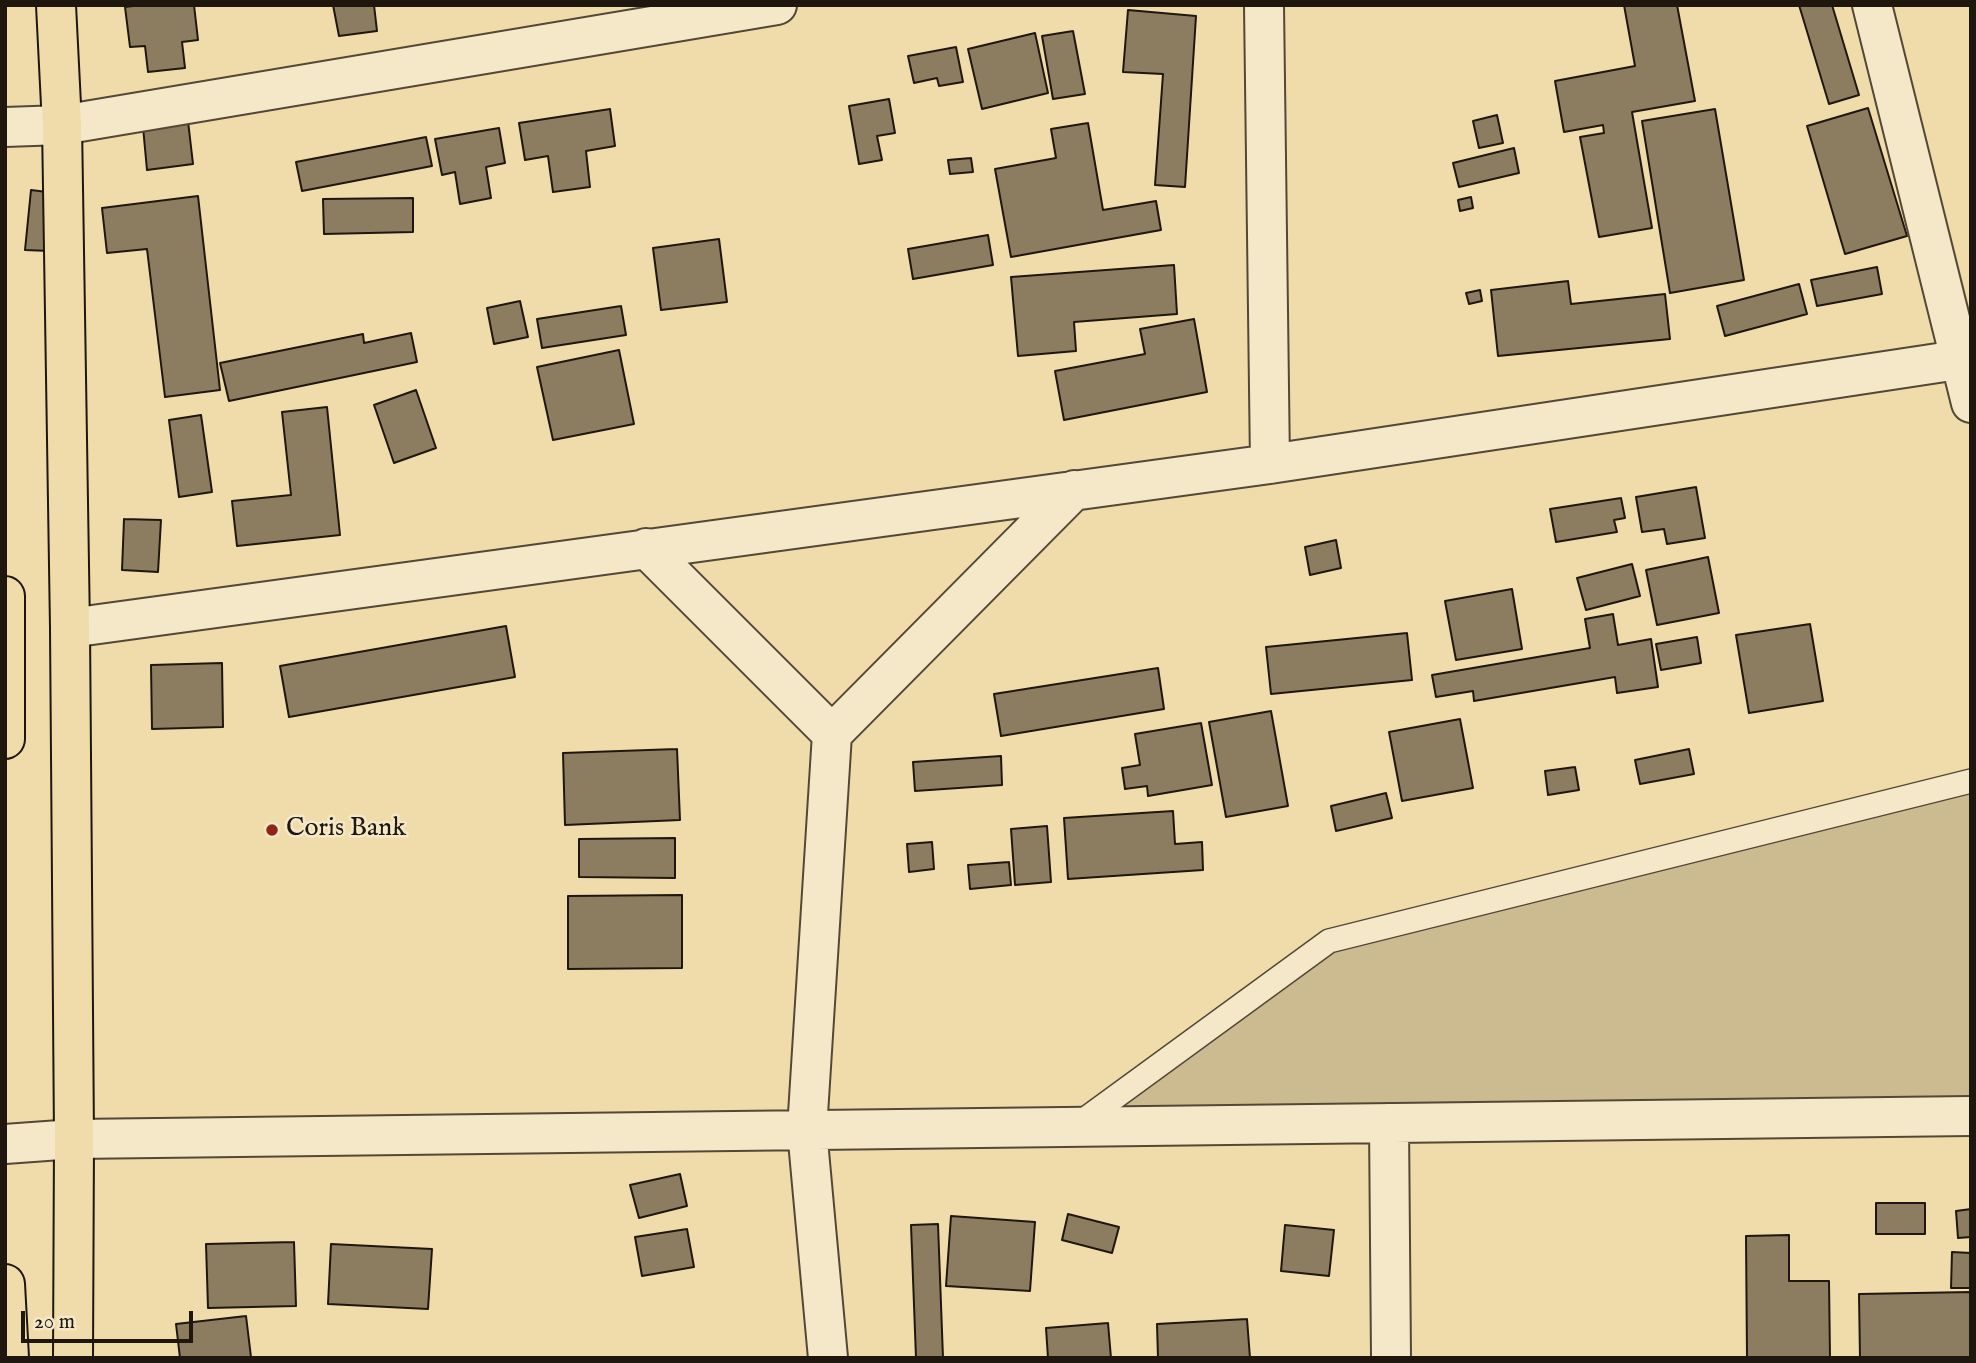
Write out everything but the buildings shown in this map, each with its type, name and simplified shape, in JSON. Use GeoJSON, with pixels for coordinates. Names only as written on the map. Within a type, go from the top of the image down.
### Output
{"type":"FeatureCollection","features":[{"type":"Feature","properties":{"kind":"main road"},"geometry":{"type":"LineString","coordinates":[[56,5],[62,125],[70,628],[73,1358]]}},
{"type":"Feature","properties":{"kind":"main road"},"geometry":{"type":"LineString","coordinates":[[5,596],[5,739]]}},
{"type":"Feature","properties":{"kind":"main road"},"geometry":{"type":"LineString","coordinates":[[5,1284],[9,1358]]}},
{"type":"Feature","properties":{"kind":"street"},"geometry":{"type":"LineString","coordinates":[[5,127],[62,125],[777,5]]}},
{"type":"Feature","properties":{"kind":"street"},"geometry":{"type":"LineString","coordinates":[[1264,5],[1270,464]]}},
{"type":"Feature","properties":{"kind":"street"},"geometry":{"type":"LineString","coordinates":[[1872,5],[1965,358],[1971,403]]}},
{"type":"Feature","properties":{"kind":"street"},"geometry":{"type":"LineString","coordinates":[[70,628],[1270,464],[1965,358]]}},
{"type":"Feature","properties":{"kind":"street"},"geometry":{"type":"LineString","coordinates":[[828,1358],[807,1130],[832,734],[1074,490]]}},
{"type":"Feature","properties":{"kind":"street"},"geometry":{"type":"LineString","coordinates":[[646,548],[832,734]]}},
{"type":"Feature","properties":{"kind":"street"},"geometry":{"type":"LineString","coordinates":[[5,1144],[74,1139],[1971,1116]]}},
{"type":"Feature","properties":{"kind":"street"},"geometry":{"type":"LineString","coordinates":[[1389,1123],[1391,1358]]}},
{"type":"Feature","properties":{"kind":"lane"},"geometry":{"type":"LineString","coordinates":[[1075,1127],[1329,942],[1971,781]]}},
{"type":"Feature","properties":{"kind":"shaded area"},"geometry":{"type":"Polygon","coordinates":[[[1971,781],[1971,1116],[1075,1127],[1329,941],[1971,781]]]}},
{"type":"Feature","properties":{"kind":"place","name":"Coris Bank"},"geometry":{"type":"Point","coordinates":[272,830]}}]}
